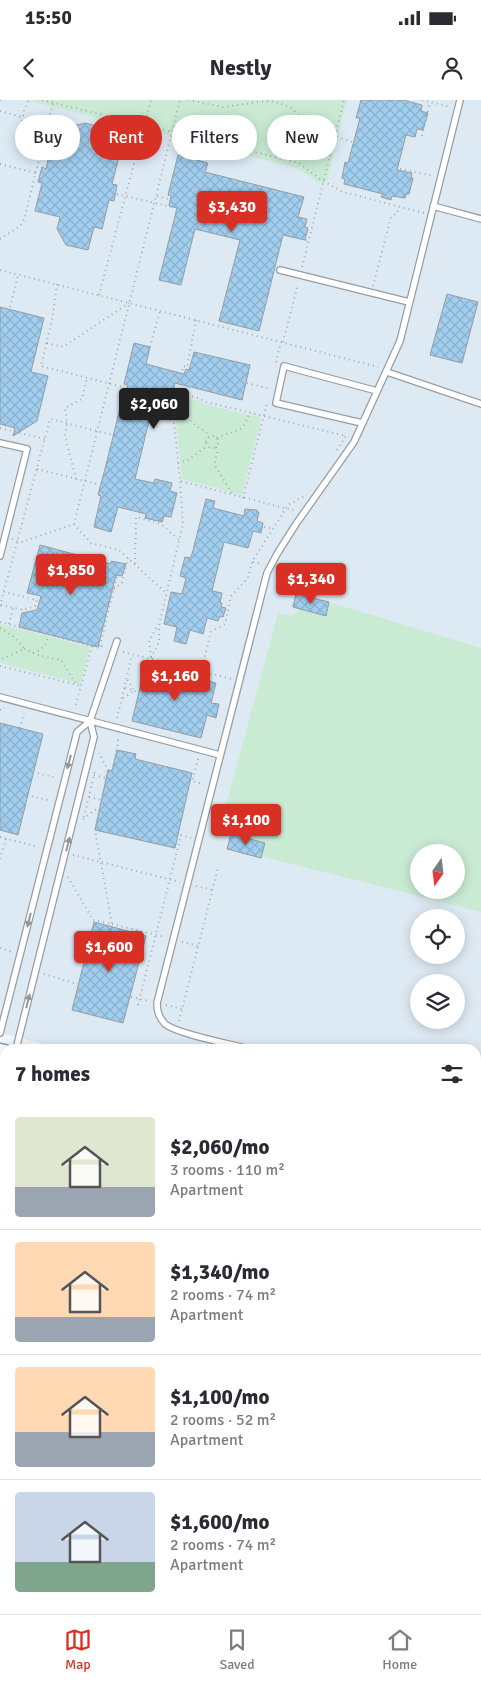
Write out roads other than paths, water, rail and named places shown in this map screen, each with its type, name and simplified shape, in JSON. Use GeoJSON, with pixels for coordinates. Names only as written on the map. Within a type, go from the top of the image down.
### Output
{"type":"FeatureCollection","features":[{"type":"Feature","properties":{"kind":"lane"},"geometry":{"type":"LineString","coordinates":[[230,1044],[179,1031],[167,1025],[159,1017],[157,1003],[267,574],[277,554],[303,513],[354,442],[388,372],[400,341],[460,100]]}},
{"type":"Feature","properties":{"kind":"lane"},"geometry":{"type":"LineString","coordinates":[[433,206],[481,219]]}},
{"type":"Feature","properties":{"kind":"lane"},"geometry":{"type":"LineString","coordinates":[[280,270],[409,302]]}},
{"type":"Feature","properties":{"kind":"lane"},"geometry":{"type":"LineString","coordinates":[[362,423],[276,402],[284,366],[378,391]]}},
{"type":"Feature","properties":{"kind":"lane"},"geometry":{"type":"LineString","coordinates":[[388,372],[481,404]]}},
{"type":"Feature","properties":{"kind":"lane"},"geometry":{"type":"LineString","coordinates":[[0,443],[26,449],[0,556]]}},
{"type":"Feature","properties":{"kind":"lane"},"geometry":{"type":"LineString","coordinates":[[0,1033],[77,732],[90,721],[117,641]]}},
{"type":"Feature","properties":{"kind":"lane"},"geometry":{"type":"LineString","coordinates":[[0,697],[220,755]]}},
{"type":"Feature","properties":{"kind":"lane"},"geometry":{"type":"LineString","coordinates":[[17,1044],[94,737],[90,721]]}}]}
